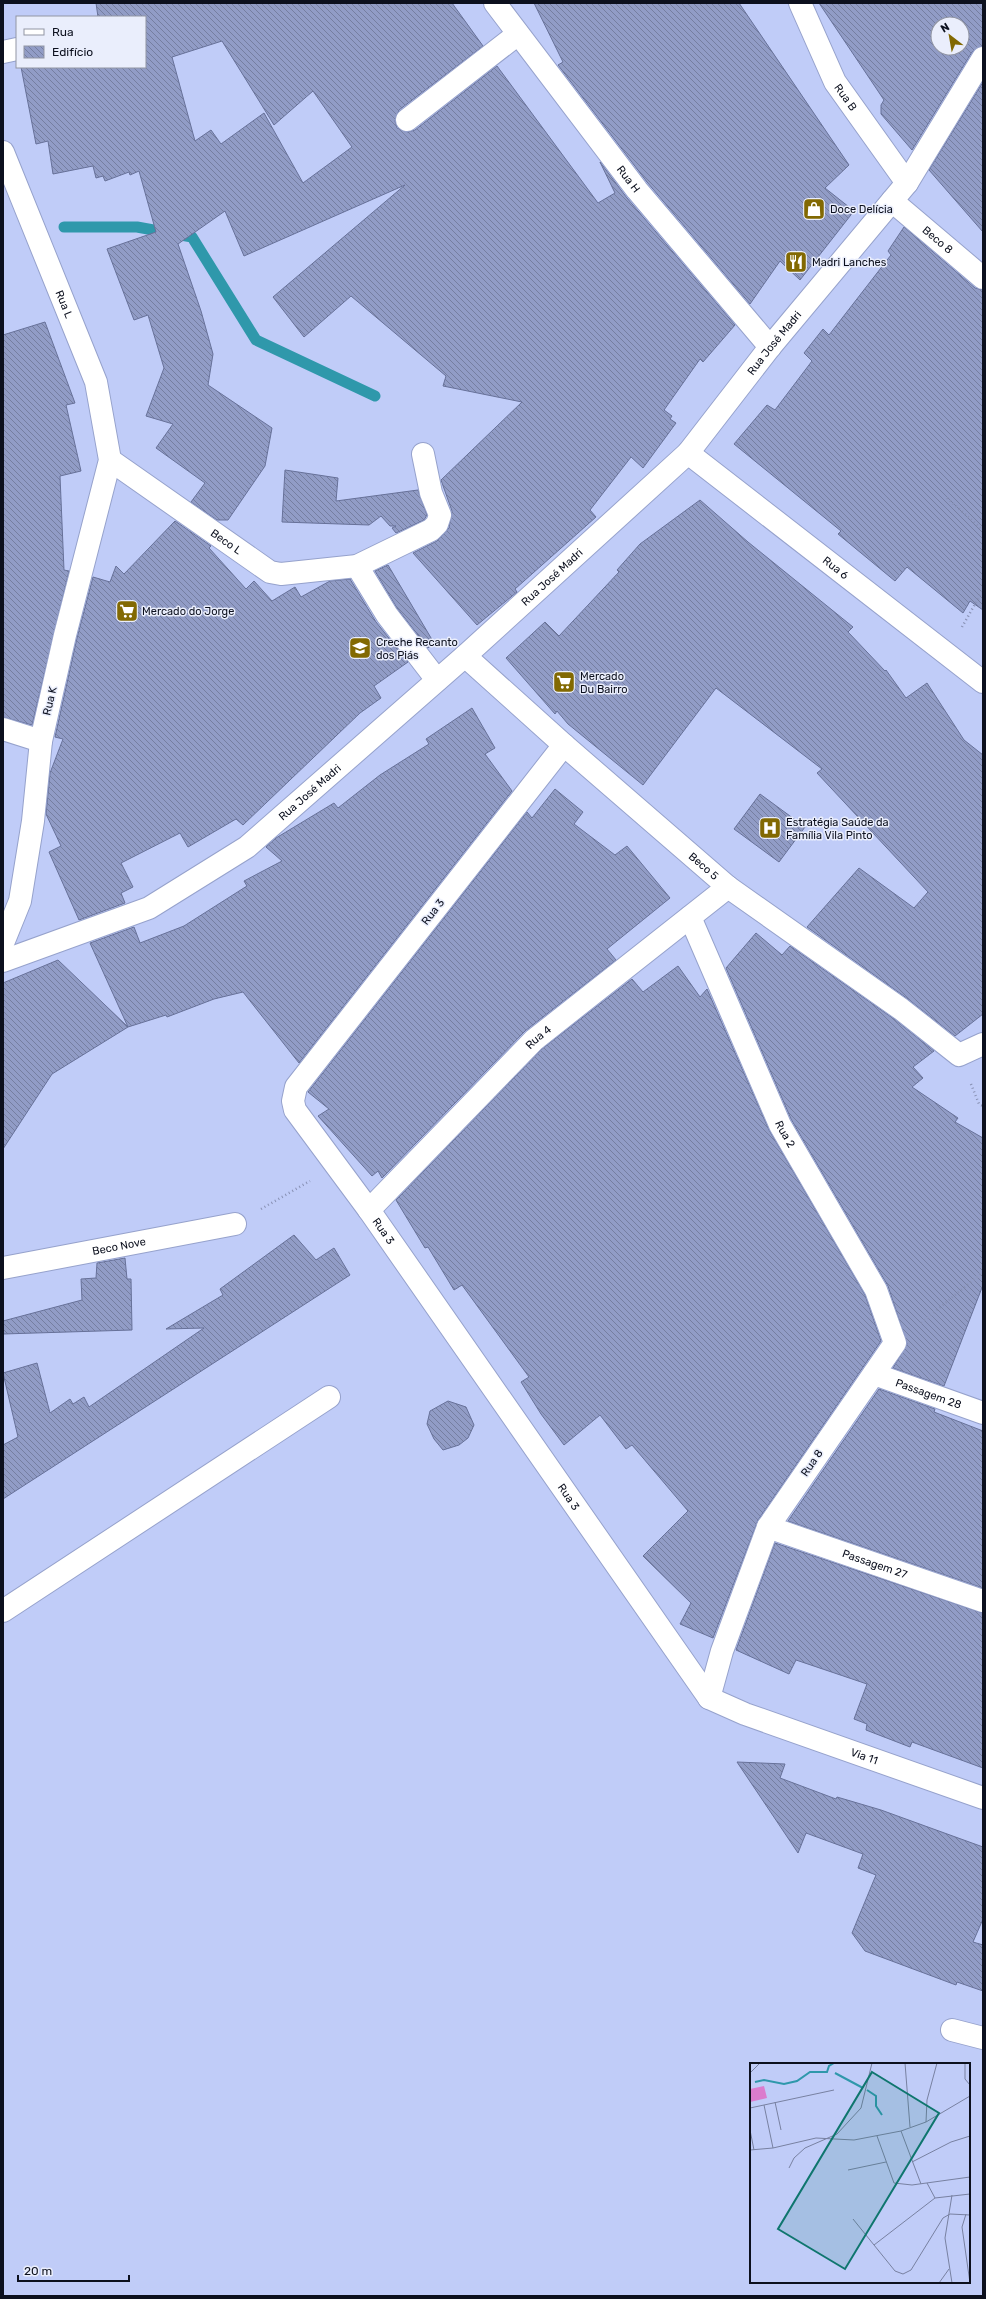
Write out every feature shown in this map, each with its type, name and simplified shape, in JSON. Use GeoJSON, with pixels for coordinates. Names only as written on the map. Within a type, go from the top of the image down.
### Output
{"type":"FeatureCollection","features":[{"type":"Feature","properties":{"kind":"street","name":"Rua H"},"geometry":{"type":"LineString","coordinates":[[495,3],[637,190],[770,347]]}},
{"type":"Feature","properties":{"kind":"street","name":"Rua B"},"geometry":{"type":"LineString","coordinates":[[800,3],[835,82],[907,183]]}},
{"type":"Feature","properties":{"kind":"street"},"geometry":{"type":"LineString","coordinates":[[407,120],[518,34]]}},
{"type":"Feature","properties":{"kind":"street"},"geometry":{"type":"LineString","coordinates":[[3,52],[16,49]]}},
{"type":"Feature","properties":{"kind":"street","name":"Rua José Madri"},"geometry":{"type":"LineString","coordinates":[[3,961],[150,908],[247,847],[465,656],[688,453],[770,347],[907,183],[983,58]]}},
{"type":"Feature","properties":{"kind":"street","name":"Rua L"},"geometry":{"type":"LineString","coordinates":[[3,152],[96,382],[110,460]]}},
{"type":"Feature","properties":{"kind":"street","name":"Beco 8"},"geometry":{"type":"LineString","coordinates":[[892,201],[983,278]]}},
{"type":"Feature","properties":{"kind":"street","name":"Rua 6"},"geometry":{"type":"LineString","coordinates":[[688,453],[983,682]]}},
{"type":"Feature","properties":{"kind":"street","name":"Beco L"},"geometry":{"type":"LineString","coordinates":[[110,460],[270,572],[281,574],[357,566],[431,530],[437,524],[440,515],[431,493],[422,454]]}},
{"type":"Feature","properties":{"kind":"street","name":"Rua K"},"geometry":{"type":"LineString","coordinates":[[3,943],[20,901],[33,821],[41,741],[65,635],[110,460]]}},
{"type":"Feature","properties":{"kind":"street"},"geometry":{"type":"LineString","coordinates":[[357,566],[387,615],[437,680]]}},
{"type":"Feature","properties":{"kind":"street","name":"Beco 5"},"geometry":{"type":"LineString","coordinates":[[465,656],[564,745],[728,887],[901,1009],[959,1055],[983,1044]]}},
{"type":"Feature","properties":{"kind":"street"},"geometry":{"type":"LineString","coordinates":[[3,729],[41,741]]}},
{"type":"Feature","properties":{"kind":"street","name":"Rua 3"},"geometry":{"type":"LineString","coordinates":[[564,745],[296,1087],[293,1101],[299,1117],[369,1210],[710,1698]]}},
{"type":"Feature","properties":{"kind":"street","name":"Rua 4"},"geometry":{"type":"LineString","coordinates":[[369,1210],[534,1040],[728,887]]}},
{"type":"Feature","properties":{"kind":"street","name":"Rua 2"},"geometry":{"type":"LineString","coordinates":[[690,917],[780,1125],[876,1290],[895,1343]]}},
{"type":"Feature","properties":{"kind":"street","name":"Beco Nove"},"geometry":{"type":"LineString","coordinates":[[3,1268],[235,1224]]}},
{"type":"Feature","properties":{"kind":"street","name":"Rua 8"},"geometry":{"type":"LineString","coordinates":[[710,1698],[722,1651],[768,1527],[895,1343]]}},
{"type":"Feature","properties":{"kind":"street","name":"Passagem 28"},"geometry":{"type":"LineString","coordinates":[[874,1374],[983,1413]]}},
{"type":"Feature","properties":{"kind":"street"},"geometry":{"type":"LineString","coordinates":[[3,1611],[329,1397]]}},
{"type":"Feature","properties":{"kind":"street","name":"Passagem 27"},"geometry":{"type":"LineString","coordinates":[[768,1527],[983,1601]]}},
{"type":"Feature","properties":{"kind":"street","name":"Via 11"},"geometry":{"type":"LineString","coordinates":[[710,1698],[745,1714],[983,1798]]}},
{"type":"Feature","properties":{"kind":"street"},"geometry":{"type":"LineString","coordinates":[[952,2030],[983,2038]]}},
{"type":"Feature","properties":{"kind":"path"},"geometry":{"type":"LineString","coordinates":[[946,498],[983,530]]}},
{"type":"Feature","properties":{"kind":"path"},"geometry":{"type":"LineString","coordinates":[[960,631],[983,590]]}},
{"type":"Feature","properties":{"kind":"path"},"geometry":{"type":"LineString","coordinates":[[235,1224],[308,1181],[315,1184]]}},
{"type":"Feature","properties":{"kind":"path"},"geometry":{"type":"LineString","coordinates":[[895,1343],[983,1272]]}},
{"type":"Feature","properties":{"kind":"building"},"geometry":{"type":"Polygon","coordinates":[[[96,3],[452,3],[483,46],[399,110],[395,121],[397,128],[408,132],[415,130],[497,66],[598,203],[615,193],[600,162],[627,198],[735,325],[703,362],[700,359],[664,410],[672,416],[670,419],[676,423],[643,468],[631,457],[590,510],[596,517],[515,589],[517,592],[477,625],[413,553],[437,541],[449,528],[452,511],[441,480],[522,402],[443,386],[446,376],[351,296],[304,337],[273,297],[405,185],[244,256],[225,211],[178,244],[201,311],[213,354],[208,385],[272,428],[265,466],[228,520],[217,520],[191,502],[205,483],[156,448],[173,424],[146,416],[164,368],[148,315],[134,320],[107,249],[156,232],[139,171],[130,175],[129,172],[105,181],[103,176],[96,178],[93,166],[53,174],[48,141],[36,144],[21,68],[146,68],[146,16],[98,16],[96,3]],[[222,41],[172,57],[195,141],[211,130],[221,144],[264,113],[303,183],[352,147],[313,91],[274,125],[222,41]]]}},
{"type":"Feature","properties":{"kind":"building"},"geometry":{"type":"Polygon","coordinates":[[[534,3],[739,3],[849,165],[825,188],[854,211],[800,280],[780,261],[750,304],[647,182],[558,65],[563,62],[534,3]]]}},
{"type":"Feature","properties":{"kind":"building"},"geometry":{"type":"Polygon","coordinates":[[[819,3],[983,3],[983,46],[972,52],[970,55],[970,16],[930,16],[930,56],[970,56],[912,150],[881,114],[881,105],[884,100],[819,3]]]}},
{"type":"Feature","properties":{"kind":"building"},"geometry":{"type":"Polygon","coordinates":[[[983,82],[983,232],[929,170],[983,82]]]}},
{"type":"Feature","properties":{"kind":"building"},"geometry":{"type":"Polygon","coordinates":[[[904,227],[975,288],[983,290],[983,610],[970,601],[963,613],[907,567],[895,581],[838,534],[841,531],[734,444],[767,405],[775,410],[812,361],[804,353],[823,329],[829,335],[891,255],[888,251],[904,227]]]}},
{"type":"Feature","properties":{"kind":"building"},"geometry":{"type":"Polygon","coordinates":[[[45,322],[75,403],[66,405],[81,471],[60,476],[64,570],[69,571],[32,725],[3,717],[3,335],[45,322]]]}},
{"type":"Feature","properties":{"kind":"building"},"geometry":{"type":"Polygon","coordinates":[[[285,470],[338,478],[336,501],[418,490],[427,515],[424,520],[396,533],[392,528],[396,526],[390,526],[381,516],[369,525],[282,522],[285,470]]]}},
{"type":"Feature","properties":{"kind":"building"},"geometry":{"type":"Polygon","coordinates":[[[700,500],[748,542],[853,627],[848,632],[885,671],[886,670],[906,698],[927,683],[964,740],[983,755],[983,1014],[955,1036],[908,999],[807,927],[859,868],[914,908],[928,892],[817,773],[822,769],[716,688],[643,785],[568,724],[557,711],[555,714],[506,658],[545,622],[559,636],[619,572],[617,570],[640,544],[700,500]]]}},
{"type":"Feature","properties":{"kind":"building"},"geometry":{"type":"Polygon","coordinates":[[[175,521],[211,546],[209,548],[246,589],[254,581],[272,601],[295,587],[301,597],[330,581],[350,579],[376,622],[408,662],[374,686],[381,698],[360,713],[243,825],[236,819],[188,847],[180,833],[121,863],[133,887],[121,893],[125,903],[79,920],[49,852],[61,846],[46,814],[50,773],[63,739],[55,737],[77,638],[93,577],[110,582],[116,566],[124,574],[175,521]]]}},
{"type":"Feature","properties":{"kind":"building"},"geometry":{"type":"Polygon","coordinates":[[[388,565],[434,643],[428,648],[397,608],[375,571],[388,565]]]}},
{"type":"Feature","properties":{"kind":"building"},"geometry":{"type":"Polygon","coordinates":[[[472,708],[495,748],[485,754],[512,791],[299,1063],[243,992],[214,999],[167,1017],[166,1015],[128,1027],[90,943],[134,927],[140,943],[184,926],[247,886],[244,881],[282,861],[266,847],[276,838],[334,803],[338,808],[380,775],[429,744],[426,739],[472,708]]]}},
{"type":"Feature","properties":{"kind":"building"},"geometry":{"type":"Polygon","coordinates":[[[555,789],[583,812],[574,824],[615,855],[627,846],[670,898],[607,949],[616,960],[525,1031],[382,1178],[378,1171],[372,1176],[318,1116],[329,1109],[308,1092],[527,812],[532,818],[555,789]]]}},
{"type":"Feature","properties":{"kind":"building","name":"Estratégia Saúde da Família Vila Pinto"},"geometry":{"type":"Polygon","coordinates":[[[760,794],[805,827],[779,862],[734,829],[760,794]]]}},
{"type":"Feature","properties":{"kind":"building"},"geometry":{"type":"Polygon","coordinates":[[[756,933],[782,955],[790,946],[894,1019],[934,1051],[913,1067],[923,1078],[912,1087],[958,1118],[955,1122],[983,1138],[983,1285],[944,1386],[893,1368],[907,1344],[888,1286],[791,1119],[726,968],[756,933]]]}},
{"type":"Feature","properties":{"kind":"building"},"geometry":{"type":"Polygon","coordinates":[[[58,960],[128,1027],[52,1074],[3,1149],[3,983],[58,960]]]}},
{"type":"Feature","properties":{"kind":"building"},"geometry":{"type":"Polygon","coordinates":[[[678,966],[700,997],[707,989],[769,1130],[865,1295],[881,1341],[758,1520],[713,1638],[680,1624],[691,1603],[643,1556],[688,1511],[632,1445],[626,1449],[600,1415],[564,1445],[541,1414],[521,1382],[529,1377],[462,1285],[454,1290],[428,1247],[425,1248],[396,1200],[542,1049],[632,979],[643,992],[678,966]]]}},
{"type":"Feature","properties":{"kind":"building"},"geometry":{"type":"Polygon","coordinates":[[[294,1235],[316,1260],[334,1248],[350,1275],[3,1499],[3,1445],[18,1437],[3,1373],[37,1363],[50,1413],[70,1399],[73,1404],[84,1397],[89,1407],[204,1328],[166,1329],[223,1295],[220,1289],[294,1235]]]}},
{"type":"Feature","properties":{"kind":"building"},"geometry":{"type":"Polygon","coordinates":[[[125,1258],[127,1279],[131,1279],[132,1330],[3,1334],[3,1321],[82,1300],[81,1279],[96,1278],[97,1263],[125,1258]]]}},
{"type":"Feature","properties":{"kind":"building"},"geometry":{"type":"Polygon","coordinates":[[[879,1389],[935,1409],[934,1412],[983,1431],[983,1588],[788,1521],[879,1389]]]}},
{"type":"Feature","properties":{"kind":"building"},"geometry":{"type":"Polygon","coordinates":[[[448,1401],[466,1407],[474,1425],[468,1438],[459,1445],[443,1450],[434,1439],[427,1424],[430,1411],[448,1401]]]}},
{"type":"Feature","properties":{"kind":"building"},"geometry":{"type":"Polygon","coordinates":[[[775,1543],[983,1613],[983,1768],[912,1742],[910,1747],[866,1730],[867,1724],[854,1719],[867,1684],[796,1660],[789,1674],[736,1650],[775,1543]]]}},
{"type":"Feature","properties":{"kind":"building"},"geometry":{"type":"Polygon","coordinates":[[[737,1762],[785,1764],[780,1778],[836,1799],[837,1797],[881,1810],[983,1847],[983,1919],[973,1942],[983,1945],[983,1991],[957,1982],[956,1985],[865,1951],[852,1933],[876,1875],[858,1868],[863,1854],[806,1833],[798,1853],[737,1762]]]}},
{"type":"Feature","properties":{"kind":"waterway"},"geometry":{"type":"LineString","coordinates":[[64,227],[137,227],[192,237],[256,340],[375,396]]}},
{"type":"Feature","properties":{"kind":"place","name":"Doce Delícia"},"geometry":{"type":"Point","coordinates":[814,209]}},
{"type":"Feature","properties":{"kind":"place","name":"Madri Lanches"},"geometry":{"type":"Point","coordinates":[796,262]}},
{"type":"Feature","properties":{"kind":"place","name":"Mercado do Jorge"},"geometry":{"type":"Point","coordinates":[127,611]}},
{"type":"Feature","properties":{"kind":"place","name":"Creche Recanto dos Piás"},"geometry":{"type":"Point","coordinates":[360,648]}},
{"type":"Feature","properties":{"kind":"place","name":"Mercado Du Bairro"},"geometry":{"type":"Point","coordinates":[564,682]}},
{"type":"Feature","properties":{"kind":"place","name":"Estratégia Saúde da Família Vila Pinto"},"geometry":{"type":"Point","coordinates":[770,828]}}]}
